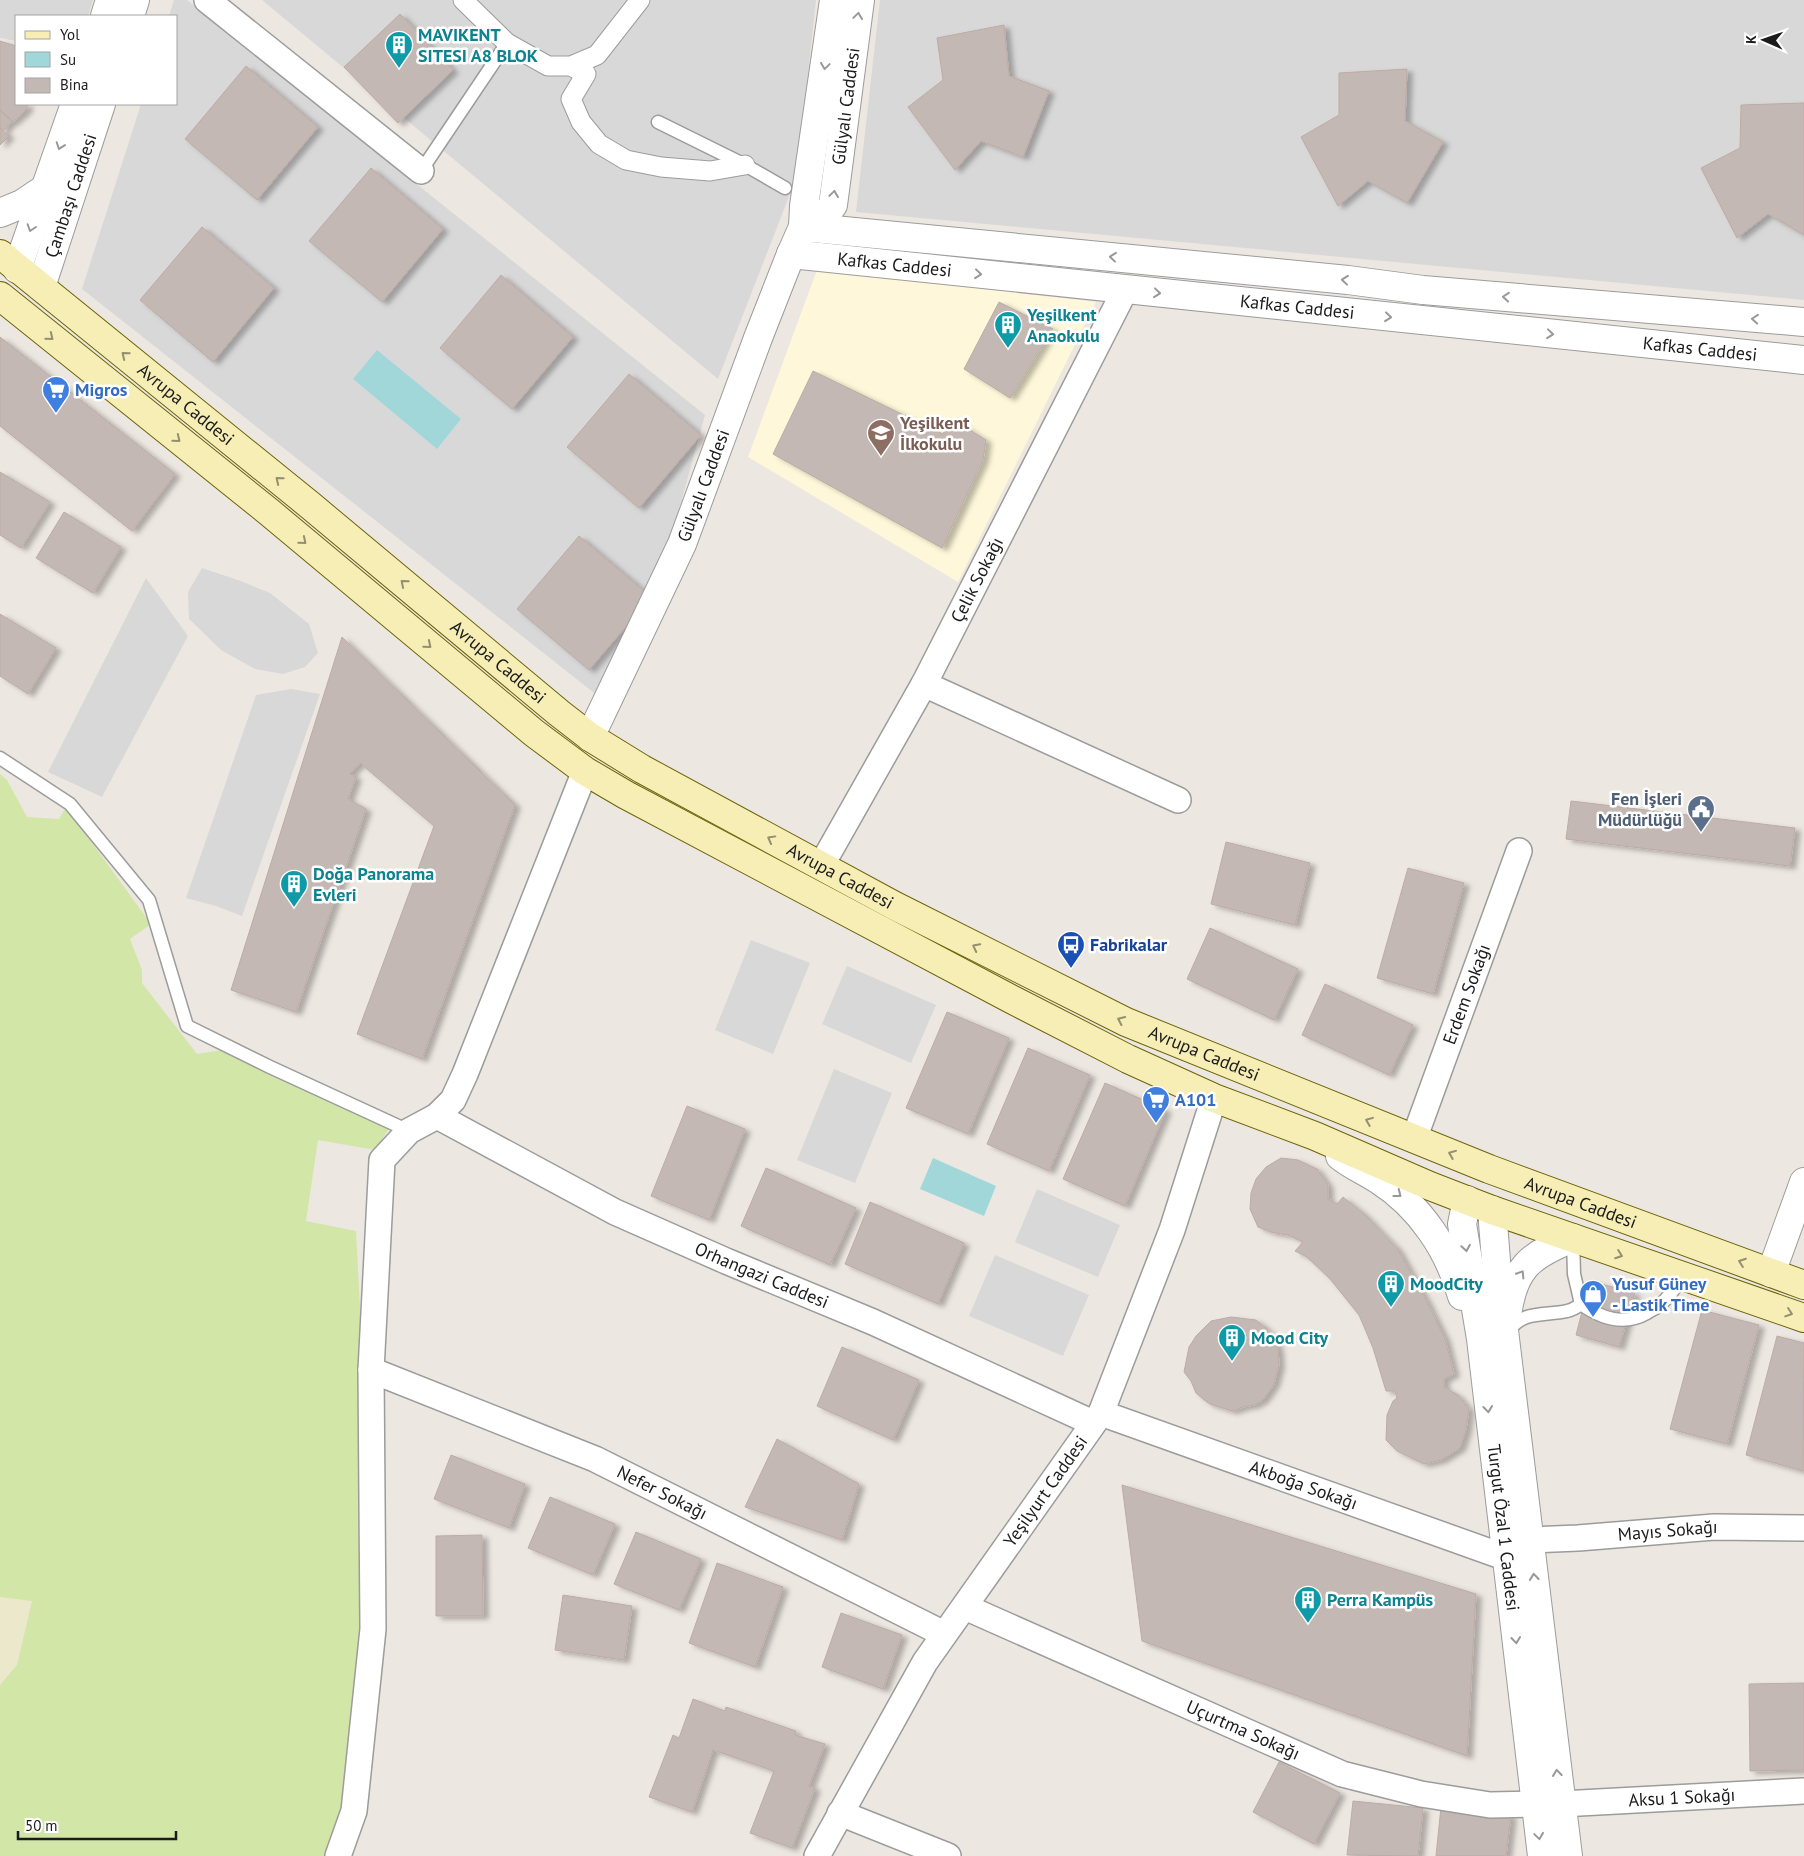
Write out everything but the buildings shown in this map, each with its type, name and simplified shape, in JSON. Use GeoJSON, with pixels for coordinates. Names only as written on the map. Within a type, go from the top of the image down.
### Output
{"type":"FeatureCollection","features":[{"type":"Feature","properties":{"kind":"main road","name":"Avrupa Caddesi"},"geometry":{"type":"LineString","coordinates":[[9,262],[311,506],[552,707],[590,737],[642,769],[895,906],[1126,1022],[1489,1169],[1804,1285]]}},
{"type":"Feature","properties":{"kind":"main road"},"geometry":{"type":"LineString","coordinates":[[9,262],[11,290],[6,302],[25,303],[41,287]]}},
{"type":"Feature","properties":{"kind":"main road","name":"Avrupa Caddesi"},"geometry":{"type":"LineString","coordinates":[[6,302],[269,512],[534,733],[585,771],[626,795],[1019,1003],[1128,1059],[1214,1098],[1316,1136],[1430,1186],[1492,1210],[1683,1278],[1804,1318]]}},
{"type":"Feature","properties":{"kind":"main road"},"geometry":{"type":"LineString","coordinates":[[1467,1200],[1482,1174],[1489,1169]]}},
{"type":"Feature","properties":{"kind":"main road"},"geometry":{"type":"LineString","coordinates":[[1489,1169],[1492,1210]]}},
{"type":"Feature","properties":{"kind":"street"},"geometry":{"type":"LineString","coordinates":[[105,15],[110,0]]}},
{"type":"Feature","properties":{"kind":"street"},"geometry":{"type":"LineString","coordinates":[[130,15],[135,0]]}},
{"type":"Feature","properties":{"kind":"street"},"geometry":{"type":"LineString","coordinates":[[207,0],[421,171]]}},
{"type":"Feature","properties":{"kind":"street"},"geometry":{"type":"LineString","coordinates":[[463,0],[507,43],[548,66],[572,66],[597,55],[640,0]]}},
{"type":"Feature","properties":{"kind":"street","name":"Gülyalı Caddesi"},"geometry":{"type":"LineString","coordinates":[[590,737],[682,544],[790,254],[803,227],[804,206],[834,0]]}},
{"type":"Feature","properties":{"kind":"street","name":"Gülyalı Caddesi"},"geometry":{"type":"LineString","coordinates":[[803,227],[823,218],[833,205],[860,0]]}},
{"type":"Feature","properties":{"kind":"street"},"geometry":{"type":"LineString","coordinates":[[572,66],[586,74],[571,99],[581,122],[599,144],[626,160],[661,168],[710,171],[745,165]]}},
{"type":"Feature","properties":{"kind":"street","name":"Çambaşı Caddesi"},"geometry":{"type":"LineString","coordinates":[[9,262],[46,188],[74,105]]}},
{"type":"Feature","properties":{"kind":"street","name":"Çambaşı Caddesi"},"geometry":{"type":"LineString","coordinates":[[41,287],[102,105]]}},
{"type":"Feature","properties":{"kind":"street"},"geometry":{"type":"LineString","coordinates":[[0,213],[22,204],[46,188]]}},
{"type":"Feature","properties":{"kind":"street","name":"Kafkas Caddesi"},"geometry":{"type":"LineString","coordinates":[[803,227],[1348,280],[1423,290],[1804,322]]}},
{"type":"Feature","properties":{"kind":"street","name":"Kafkas Caddesi"},"geometry":{"type":"LineString","coordinates":[[790,254],[1804,360]]}},
{"type":"Feature","properties":{"kind":"street","name":"Çelik Sokağı"},"geometry":{"type":"LineString","coordinates":[[821,866],[924,684],[1125,290]]}},
{"type":"Feature","properties":{"kind":"street"},"geometry":{"type":"LineString","coordinates":[[924,684],[1178,800]]}},
{"type":"Feature","properties":{"kind":"street"},"geometry":{"type":"LineString","coordinates":[[338,1856],[354,1811],[372,1629],[371,1370],[382,1160],[410,1131],[437,1116],[453,1100],[466,1074],[585,771]]}},
{"type":"Feature","properties":{"kind":"street","name":"Erdem Sokağı"},"geometry":{"type":"LineString","coordinates":[[1414,1139],[1519,852]]}},
{"type":"Feature","properties":{"kind":"street","name":"Yeşilyurt Caddesi"},"geometry":{"type":"LineString","coordinates":[[817,1856],[925,1662],[1097,1418],[1172,1230],[1214,1098]]}},
{"type":"Feature","properties":{"kind":"street","name":"Orhangazi Caddesi"},"geometry":{"type":"LineString","coordinates":[[437,1116],[615,1212],[1097,1418]]}},
{"type":"Feature","properties":{"kind":"street"},"geometry":{"type":"LineString","coordinates":[[1316,1136],[1349,1163],[1379,1180],[1403,1198],[1422,1219],[1442,1248],[1458,1282],[1471,1325],[1493,1338],[1517,1278],[1528,1262],[1547,1249],[1573,1238]]}},
{"type":"Feature","properties":{"kind":"street"},"geometry":{"type":"LineString","coordinates":[[1771,1273],[1804,1182]]}},
{"type":"Feature","properties":{"kind":"street","name":"Turgut Özal 1 Caddesi"},"geometry":{"type":"LineString","coordinates":[[1467,1200],[1462,1224],[1493,1338],[1530,1540],[1547,1804],[1542,1856]]}},
{"type":"Feature","properties":{"kind":"street","name":"Turgut Özal 1 Caddesi"},"geometry":{"type":"LineString","coordinates":[[1492,1210],[1496,1273],[1493,1338],[1507,1558],[1547,1804],[1568,1856]]}},
{"type":"Feature","properties":{"kind":"street","name":"Nefer Sokağı"},"geometry":{"type":"LineString","coordinates":[[371,1370],[595,1460],[944,1634]]}},
{"type":"Feature","properties":{"kind":"street","name":"Akboğa Sokağı"},"geometry":{"type":"LineString","coordinates":[[1097,1418],[1507,1558]]}},
{"type":"Feature","properties":{"kind":"street","name":"Mayıs Sokağı"},"geometry":{"type":"LineString","coordinates":[[1530,1540],[1714,1527],[1804,1528]]}},
{"type":"Feature","properties":{"kind":"street","name":"Uçurtma Sokağı"},"geometry":{"type":"LineString","coordinates":[[965,1607],[1342,1774],[1421,1794],[1490,1805],[1547,1804]]}},
{"type":"Feature","properties":{"kind":"street","name":"Aksu 1 Sokağı"},"geometry":{"type":"LineString","coordinates":[[1547,1804],[1804,1791]]}},
{"type":"Feature","properties":{"kind":"street"},"geometry":{"type":"LineString","coordinates":[[840,1813],[948,1856]]}},
{"type":"Feature","properties":{"kind":"lane"},"geometry":{"type":"LineString","coordinates":[[421,171],[507,43]]}},
{"type":"Feature","properties":{"kind":"lane"},"geometry":{"type":"LineString","coordinates":[[658,122],[745,165],[785,188]]}},
{"type":"Feature","properties":{"kind":"lane"},"geometry":{"type":"LineString","coordinates":[[0,758],[70,804],[149,900],[187,1026],[270,1067],[410,1131]]}},
{"type":"Feature","properties":{"kind":"lane"},"geometry":{"type":"LineString","coordinates":[[1573,1238],[1574,1274],[1581,1304],[1599,1315],[1612,1320],[1627,1321],[1659,1306],[1683,1278]]}},
{"type":"Feature","properties":{"kind":"lane"},"geometry":{"type":"LineString","coordinates":[[1493,1338],[1520,1318],[1570,1310],[1581,1304]]}},
{"type":"Feature","properties":{"kind":"shaded area"},"geometry":{"type":"Polygon","coordinates":[[[0,0],[93,0],[88,15],[15,15],[15,41],[0,38],[0,0]]]}},
{"type":"Feature","properties":{"kind":"shaded area"},"geometry":{"type":"Polygon","coordinates":[[[174,0],[187,0],[705,415],[660,579],[598,696],[82,289],[141,105],[178,105],[178,15],[169,15],[174,0]]]}},
{"type":"Feature","properties":{"kind":"shaded area"},"geometry":{"type":"Polygon","coordinates":[[[262,0],[816,0],[797,176],[718,379],[262,0]]]}},
{"type":"Feature","properties":{"kind":"shaded area"},"geometry":{"type":"Polygon","coordinates":[[[880,0],[1804,0],[1804,300],[856,212],[880,0]]]}},
{"type":"Feature","properties":{"kind":"shaded area"},"geometry":{"type":"Polygon","coordinates":[[[817,270],[1096,302],[958,582],[748,457],[817,270]]]}},
{"type":"Feature","properties":{"kind":"shaded area"},"geometry":{"type":"Polygon","coordinates":[[[202,568],[270,593],[309,624],[318,653],[305,667],[283,674],[255,669],[221,650],[189,619],[188,592],[202,568]]]}},
{"type":"Feature","properties":{"kind":"shaded area"},"geometry":{"type":"Polygon","coordinates":[[[146,578],[188,636],[102,797],[48,772],[146,578]]]}},
{"type":"Feature","properties":{"kind":"shaded area"},"geometry":{"type":"Polygon","coordinates":[[[291,689],[320,694],[242,916],[216,906],[186,898],[256,695],[291,689]]]}},
{"type":"Feature","properties":{"kind":"shaded area"},"geometry":{"type":"Polygon","coordinates":[[[751,940],[810,963],[773,1054],[715,1030],[751,940]]]}},
{"type":"Feature","properties":{"kind":"shaded area"},"geometry":{"type":"Polygon","coordinates":[[[847,966],[936,1005],[911,1063],[822,1024],[847,966]]]}},
{"type":"Feature","properties":{"kind":"shaded area"},"geometry":{"type":"Polygon","coordinates":[[[834,1069],[892,1093],[855,1183],[797,1160],[834,1069]]]}},
{"type":"Feature","properties":{"kind":"shaded area"},"geometry":{"type":"Polygon","coordinates":[[[1037,1189],[1120,1225],[1098,1277],[1015,1242],[1037,1189]]]}},
{"type":"Feature","properties":{"kind":"shaded area"},"geometry":{"type":"Polygon","coordinates":[[[995,1255],[1089,1295],[1063,1356],[969,1316],[995,1255]]]}},
{"type":"Feature","properties":{"kind":"shaded area"},"geometry":{"type":"Polygon","coordinates":[[[0,1597],[32,1600],[17,1665],[0,1685],[0,1597]]]}},
{"type":"Feature","properties":{"kind":"green space"},"geometry":{"type":"Polygon","coordinates":[[[0,774],[7,780],[27,817],[59,819],[66,807],[151,924],[130,939],[142,970],[142,983],[197,1054],[222,1050],[390,1127],[375,1150],[318,1140],[306,1221],[356,1231],[363,1365],[364,1627],[347,1804],[333,1856],[0,1856],[0,1685],[17,1665],[32,1601],[0,1597],[0,774]]]}},
{"type":"Feature","properties":{"kind":"water"},"geometry":{"type":"Polygon","coordinates":[[[377,350],[461,419],[437,449],[353,379],[377,350]]]}},
{"type":"Feature","properties":{"kind":"water"},"geometry":{"type":"Polygon","coordinates":[[[933,1158],[996,1186],[984,1216],[920,1189],[933,1158]]]}},
{"type":"Feature","properties":{"kind":"place","name":"MAVIKENT SITESI A8 BLOK"},"geometry":{"type":"Point","coordinates":[399,69]}},
{"type":"Feature","properties":{"kind":"place","name":"Yeşilkent Anaokulu"},"geometry":{"type":"Point","coordinates":[1008,349]}},
{"type":"Feature","properties":{"kind":"place","name":"Migros"},"geometry":{"type":"Point","coordinates":[56,414]}},
{"type":"Feature","properties":{"kind":"place","name":"Yeşilkent İlkokulu"},"geometry":{"type":"Point","coordinates":[881,457]}},
{"type":"Feature","properties":{"kind":"place","name":"Fen İşleri Müdürlüğü"},"geometry":{"type":"Point","coordinates":[1701,833]}},
{"type":"Feature","properties":{"kind":"place","name":"Doğa Panorama Evleri"},"geometry":{"type":"Point","coordinates":[294,908]}},
{"type":"Feature","properties":{"kind":"place","name":"Fabrikalar"},"geometry":{"type":"Point","coordinates":[1071,969]}},
{"type":"Feature","properties":{"kind":"place","name":"A101"},"geometry":{"type":"Point","coordinates":[1156,1124]}},
{"type":"Feature","properties":{"kind":"place","name":"MoodCity"},"geometry":{"type":"Point","coordinates":[1391,1308]}},
{"type":"Feature","properties":{"kind":"place","name":"Yusuf Güney - Lastik Time"},"geometry":{"type":"Point","coordinates":[1593,1318]}},
{"type":"Feature","properties":{"kind":"place","name":"Mood City"},"geometry":{"type":"Point","coordinates":[1232,1362]}},
{"type":"Feature","properties":{"kind":"place","name":"Perra Kampüs"},"geometry":{"type":"Point","coordinates":[1308,1624]}}]}
